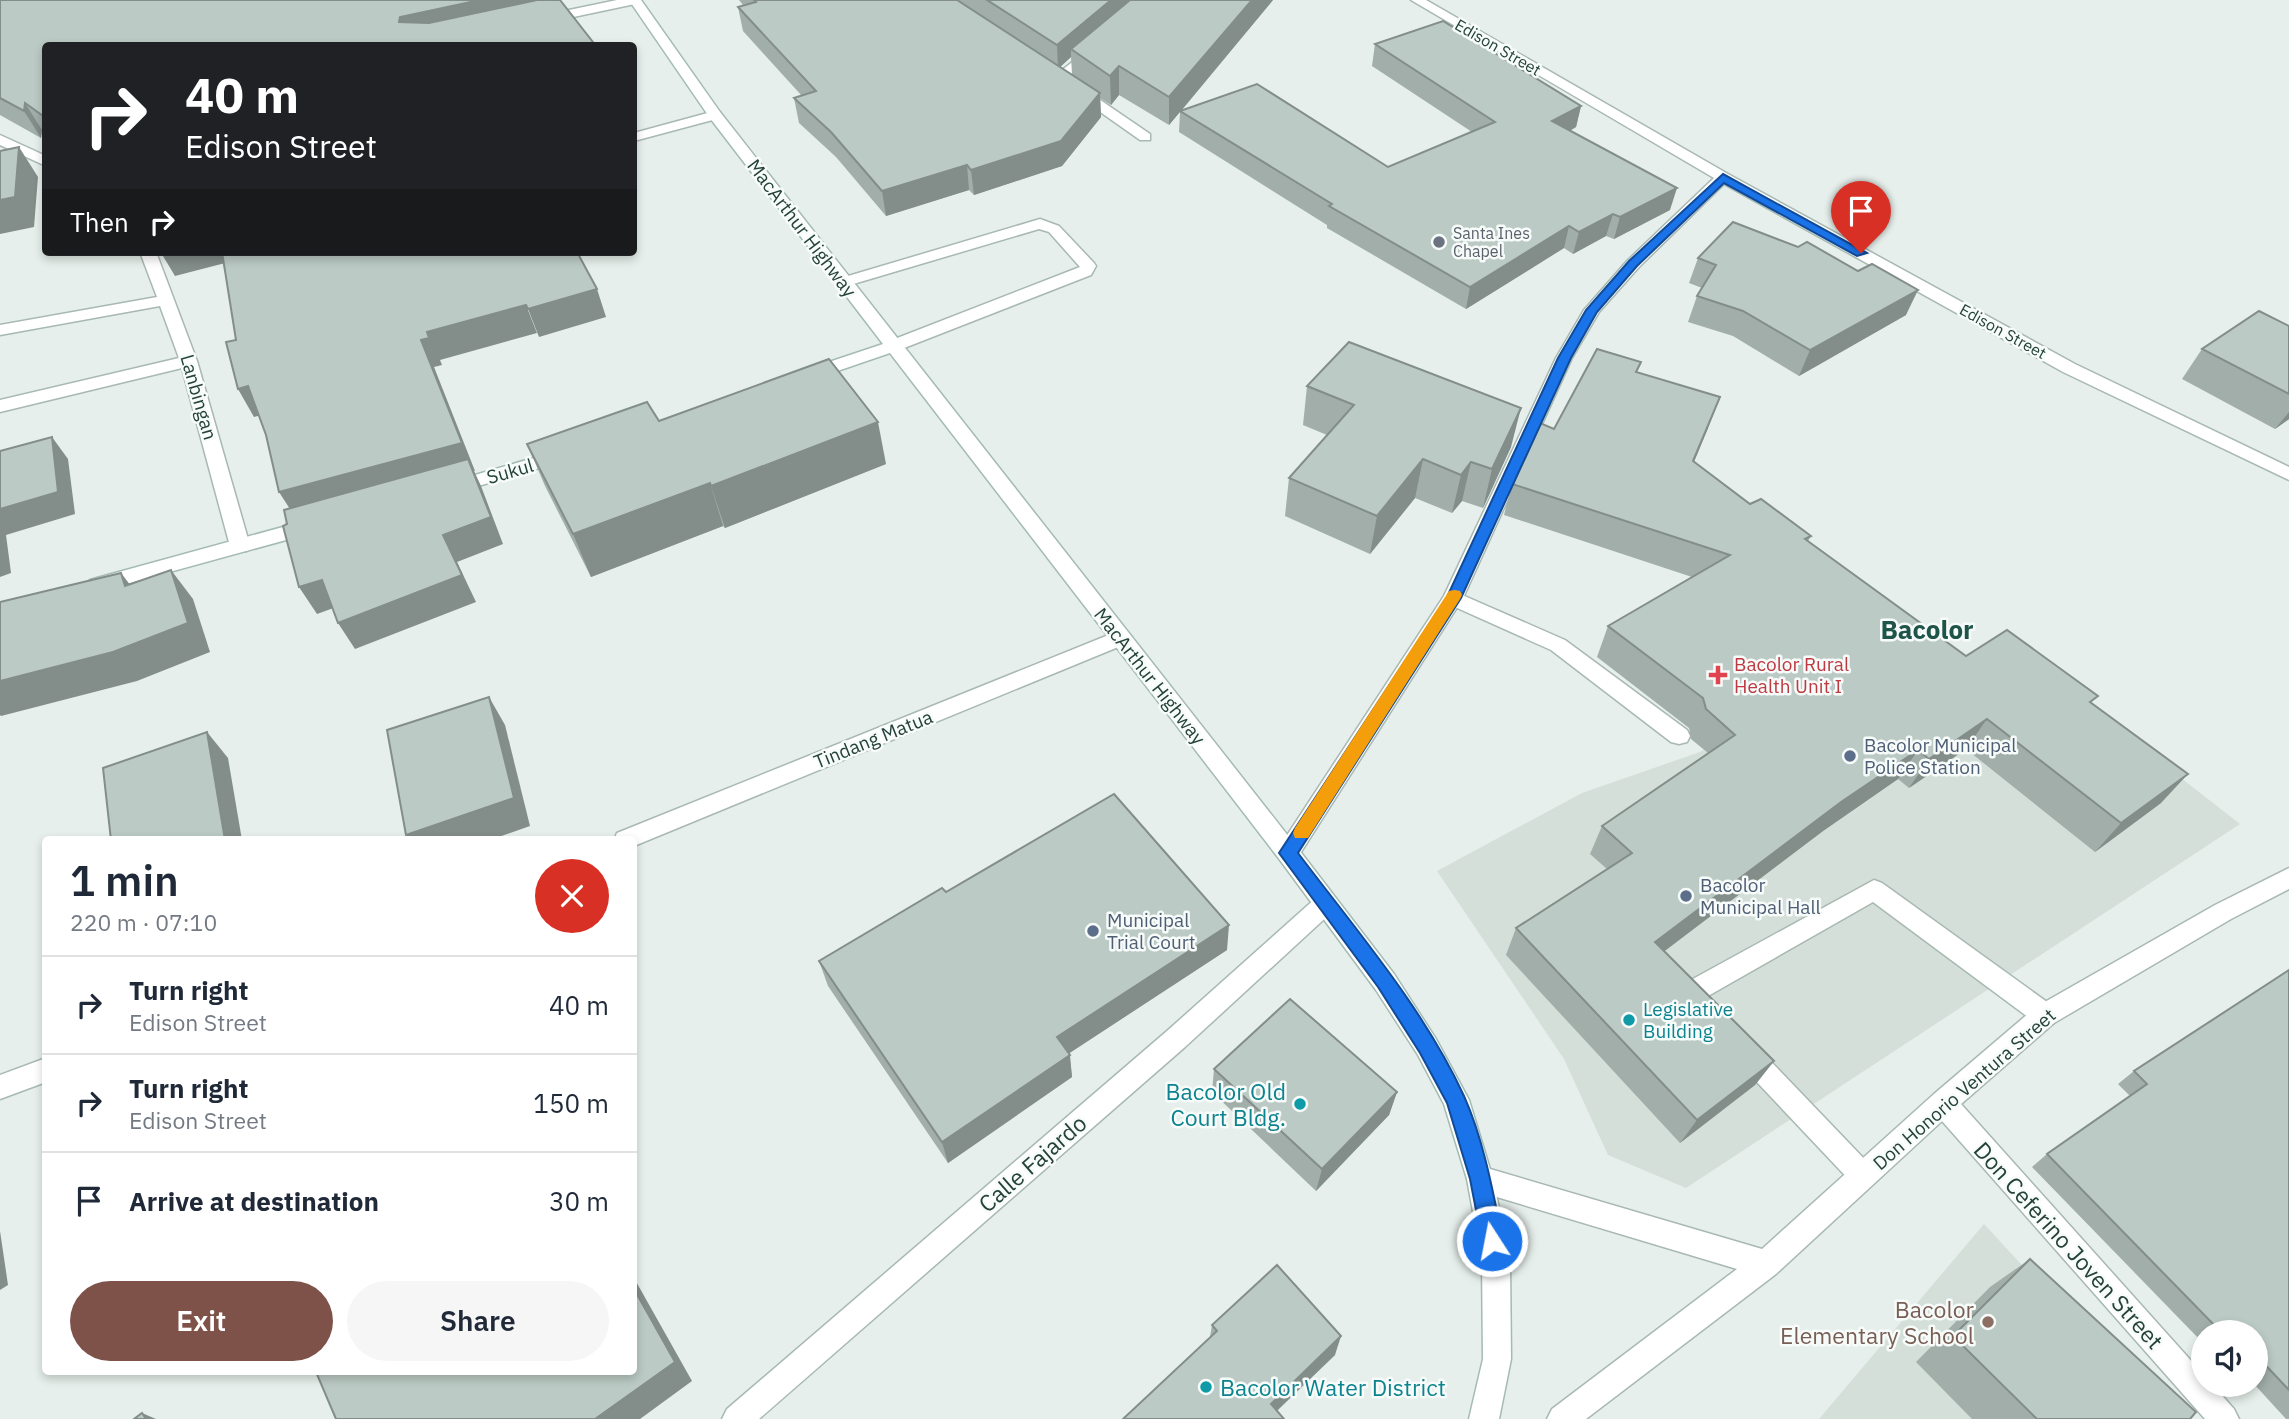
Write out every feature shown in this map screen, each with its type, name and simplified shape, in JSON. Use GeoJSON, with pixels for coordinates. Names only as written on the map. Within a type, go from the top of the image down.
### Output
{"type":"FeatureCollection","features":[{"type":"Feature","properties":{"kind":"street"},"geometry":{"type":"LineString","coordinates":[[526,23],[635,0]]}},
{"type":"Feature","properties":{"kind":"street","name":"MacArthur Highway"},"geometry":{"type":"LineString","coordinates":[[635,0],[715,115],[1288,853],[1385,982],[1427,1047],[1456,1100],[1480,1179],[1496,1261],[1497,1359],[1484,1419]]}},
{"type":"Feature","properties":{"kind":"street","name":"Edison Street"},"geometry":{"type":"LineString","coordinates":[[1417,0],[1723,177],[2069,368],[2289,474]]}},
{"type":"Feature","properties":{"kind":"street"},"geometry":{"type":"LineString","coordinates":[[1101,44],[1054,75],[1144,136]]}},
{"type":"Feature","properties":{"kind":"street"},"geometry":{"type":"LineString","coordinates":[[637,136],[715,115]]}},
{"type":"Feature","properties":{"kind":"street"},"geometry":{"type":"LineString","coordinates":[[0,139],[42,160]]}},
{"type":"Feature","properties":{"kind":"street"},"geometry":{"type":"LineString","coordinates":[[0,154],[18,149]]}},
{"type":"Feature","properties":{"kind":"street"},"geometry":{"type":"LineString","coordinates":[[1288,853],[1453,598],[1564,358],[1592,310],[1633,264],[1723,177]]}},
{"type":"Feature","properties":{"kind":"street"},"geometry":{"type":"LineString","coordinates":[[792,381],[893,346],[1085,272],[1088,266],[1054,229],[1040,224],[844,282]]}},
{"type":"Feature","properties":{"kind":"street","name":"Lanbingan"},"geometry":{"type":"LineString","coordinates":[[150,256],[189,361],[240,546]]}},
{"type":"Feature","properties":{"kind":"street"},"geometry":{"type":"LineString","coordinates":[[0,330],[167,300]]}},
{"type":"Feature","properties":{"kind":"street"},"geometry":{"type":"LineString","coordinates":[[0,406],[189,361]]}},
{"type":"Feature","properties":{"kind":"street","name":"Sukul"},"geometry":{"type":"LineString","coordinates":[[430,494],[574,452]]}},
{"type":"Feature","properties":{"kind":"street"},"geometry":{"type":"LineString","coordinates":[[80,589],[328,522]]}},
{"type":"Feature","properties":{"kind":"street"},"geometry":{"type":"LineString","coordinates":[[1453,598],[1558,645],[1679,736]]}},
{"type":"Feature","properties":{"kind":"street","name":"Tindang Matua"},"geometry":{"type":"LineString","coordinates":[[635,836],[1121,638]]}},
{"type":"Feature","properties":{"kind":"street","name":"Don Honorio Ventura Street"},"geometry":{"type":"LineString","coordinates":[[1563,1419],[1766,1264],[1943,1103],[2045,1016],[2223,912],[2289,878]]}},
{"type":"Feature","properties":{"kind":"street"},"geometry":{"type":"LineString","coordinates":[[1863,1176],[1689,994],[1874,891],[2045,1016]]}},
{"type":"Feature","properties":{"kind":"street","name":"Calle Fajardo"},"geometry":{"type":"LineString","coordinates":[[737,1419],[1176,1039],[1325,904]]}},
{"type":"Feature","properties":{"kind":"street"},"geometry":{"type":"LineString","coordinates":[[0,1087],[42,1071]]}},
{"type":"Feature","properties":{"kind":"street","name":"Don Ceferino Joven Street"},"geometry":{"type":"LineString","coordinates":[[1943,1103],[2224,1419]]}},
{"type":"Feature","properties":{"kind":"street"},"geometry":{"type":"LineString","coordinates":[[1480,1179],[1766,1264]]}},
{"type":"Feature","properties":{"kind":"shaded area"},"geometry":{"type":"Polygon","coordinates":[[[1882,635],[1924,668],[2012,646],[2240,824],[1686,1188],[1608,1155],[1564,1059],[1437,871],[1582,793],[1700,752],[1882,635]]]}},
{"type":"Feature","properties":{"kind":"shaded area","name":"Bacolor Elementary School"},"geometry":{"type":"Polygon","coordinates":[[[1984,1224],[2164,1419],[1819,1419],[1984,1224]]]}},
{"type":"Feature","properties":{"kind":"building"},"geometry":{"type":"Polygon","coordinates":[[[0,0],[480,0],[400,17],[399,22],[429,23],[537,0],[560,0],[593,42],[42,42],[42,115],[25,103],[24,111],[0,98],[0,0]]]}},
{"type":"Feature","properties":{"kind":"building"},"geometry":{"type":"Polygon","coordinates":[[[754,0],[957,0],[1100,93],[1061,141],[971,170],[967,165],[882,191],[831,132],[794,98],[816,91],[738,7],[756,2],[754,0]]]}},
{"type":"Feature","properties":{"kind":"building"},"geometry":{"type":"Polygon","coordinates":[[[987,0],[1111,0],[1057,45],[987,0]]]}},
{"type":"Feature","properties":{"kind":"building"},"geometry":{"type":"Polygon","coordinates":[[[1130,0],[1252,0],[1169,97],[1119,66],[1110,76],[1071,49],[1130,0]]]}},
{"type":"Feature","properties":{"kind":"building"},"geometry":{"type":"Polygon","coordinates":[[[1443,21],[1581,106],[1552,121],[1677,188],[1620,217],[1613,214],[1579,232],[1569,226],[1470,287],[1329,206],[1332,204],[1180,111],[1257,84],[1388,167],[1495,122],[1375,44],[1443,21]]]}},
{"type":"Feature","properties":{"kind":"building"},"geometry":{"type":"Polygon","coordinates":[[[19,147],[15,197],[0,200],[0,151],[19,147]]]}},
{"type":"Feature","properties":{"kind":"building"},"geometry":{"type":"Polygon","coordinates":[[[1733,222],[1798,247],[1807,242],[1858,271],[1872,264],[1918,290],[1810,350],[1743,311],[1697,296],[1716,265],[1698,258],[1733,222]]]}},
{"type":"Feature","properties":{"kind":"building"},"geometry":{"type":"Polygon","coordinates":[[[223,256],[579,256],[597,289],[528,309],[526,305],[427,332],[429,338],[421,340],[462,443],[279,492],[266,435],[248,386],[238,389],[226,342],[236,340],[223,256]]]}},
{"type":"Feature","properties":{"kind":"building"},"geometry":{"type":"Polygon","coordinates":[[[2259,311],[2289,326],[2289,394],[2202,349],[2259,311]]]}},
{"type":"Feature","properties":{"kind":"building"},"geometry":{"type":"Polygon","coordinates":[[[1349,342],[1521,408],[1492,469],[1471,462],[1461,475],[1423,459],[1377,516],[1289,478],[1354,405],[1307,386],[1349,342]]]}},
{"type":"Feature","properties":{"kind":"building"},"geometry":{"type":"Polygon","coordinates":[[[1597,349],[1641,362],[1636,372],[1720,397],[1693,461],[1750,504],[1761,499],[1811,536],[1805,539],[1966,656],[2007,630],[2098,696],[2090,702],[2188,774],[2121,823],[1987,719],[1929,759],[1918,750],[1841,802],[1655,942],[1774,1061],[1697,1120],[1516,928],[1632,853],[1602,826],[1735,735],[1706,709],[1703,698],[1608,626],[1730,555],[1512,484],[1540,423],[1554,429],[1597,349]]]}},
{"type":"Feature","properties":{"kind":"building"},"geometry":{"type":"Polygon","coordinates":[[[829,359],[878,422],[711,486],[710,483],[573,534],[527,444],[647,402],[659,421],[829,359]]]}},
{"type":"Feature","properties":{"kind":"building"},"geometry":{"type":"Polygon","coordinates":[[[52,437],[58,492],[0,509],[0,451],[52,437]]]}},
{"type":"Feature","properties":{"kind":"building"},"geometry":{"type":"Polygon","coordinates":[[[468,459],[491,517],[443,535],[462,575],[338,623],[322,580],[299,587],[283,526],[287,524],[284,510],[468,459]]]}},
{"type":"Feature","properties":{"kind":"building"},"geometry":{"type":"Polygon","coordinates":[[[171,570],[188,623],[113,652],[0,681],[0,602],[121,573],[125,586],[171,570]]]}},
{"type":"Feature","properties":{"kind":"building"},"geometry":{"type":"Polygon","coordinates":[[[489,697],[514,798],[406,835],[387,730],[489,697]]]}},
{"type":"Feature","properties":{"kind":"building"},"geometry":{"type":"Polygon","coordinates":[[[207,732],[224,836],[111,836],[103,768],[207,732]]]}},
{"type":"Feature","properties":{"kind":"building"},"geometry":{"type":"Polygon","coordinates":[[[1114,794],[1229,925],[1057,1037],[1070,1055],[942,1142],[819,961],[942,888],[946,892],[1114,794]]]}},
{"type":"Feature","properties":{"kind":"building"},"geometry":{"type":"Polygon","coordinates":[[[2289,970],[2289,1390],[2268,1368],[2268,1320],[2209,1320],[2047,1154],[2147,1084],[2134,1071],[2289,970]]]}},
{"type":"Feature","properties":{"kind":"building","name":"Bacolor Old Court Bldg."},"geometry":{"type":"Polygon","coordinates":[[[1290,999],[1397,1092],[1322,1169],[1214,1069],[1290,999]]]}},
{"type":"Feature","properties":{"kind":"building"},"geometry":{"type":"Polygon","coordinates":[[[2030,1259],[2196,1412],[2190,1419],[2037,1419],[1953,1336],[2030,1259]]]}},
{"type":"Feature","properties":{"kind":"building"},"geometry":{"type":"Polygon","coordinates":[[[1277,1265],[1341,1336],[1271,1404],[1284,1419],[1123,1419],[1217,1331],[1212,1325],[1277,1265]]]}},
{"type":"Feature","properties":{"kind":"building"},"geometry":{"type":"Polygon","coordinates":[[[637,1294],[675,1362],[595,1419],[336,1419],[317,1375],[637,1375],[637,1294]]]}},
{"type":"Feature","properties":{"kind":"building"},"geometry":{"type":"Polygon","coordinates":[[[142,1413],[146,1419],[134,1419],[142,1413]]]}},
{"type":"Feature","properties":{"kind":"slow traffic"},"geometry":{"type":"LineString","coordinates":[[1302,833],[1455,595]]}},
{"type":"Feature","properties":{"kind":"place","name":"Santa Ines Chapel"},"geometry":{"type":"Point","coordinates":[1439,242]}},
{"type":"Feature","properties":{"kind":"place","name":"Bacolor Rural Health Unit I"},"geometry":{"type":"Point","coordinates":[1718,675]}},
{"type":"Feature","properties":{"kind":"place","name":"Bacolor Municipal Police Station"},"geometry":{"type":"Point","coordinates":[1850,756]}},
{"type":"Feature","properties":{"kind":"place","name":"Bacolor Municipal Hall"},"geometry":{"type":"Point","coordinates":[1686,896]}},
{"type":"Feature","properties":{"kind":"place","name":"Municipal Trial Court"},"geometry":{"type":"Point","coordinates":[1093,931]}},
{"type":"Feature","properties":{"kind":"place","name":"Legislative Building"},"geometry":{"type":"Point","coordinates":[1629,1020]}},
{"type":"Feature","properties":{"kind":"place","name":"Bacolor Old Court Bldg."},"geometry":{"type":"Point","coordinates":[1300,1104]}},
{"type":"Feature","properties":{"kind":"place","name":"Bacolor Elementary School"},"geometry":{"type":"Point","coordinates":[1988,1322]}},
{"type":"Feature","properties":{"kind":"place","name":"Bacolor Water District"},"geometry":{"type":"Point","coordinates":[1206,1387]}},
{"type":"Feature","properties":{"kind":"district","name":"Bacolor"},"geometry":{"type":"Point","coordinates":[1927,629]}},
{"type":"Feature","properties":{"kind":"route"},"geometry":{"type":"LineString","coordinates":[[1492,1241],[1480,1179],[1456,1100],[1427,1047],[1385,982],[1288,853],[1453,598],[1564,358],[1592,310],[1633,264],[1723,177],[1861,253]]}}]}
